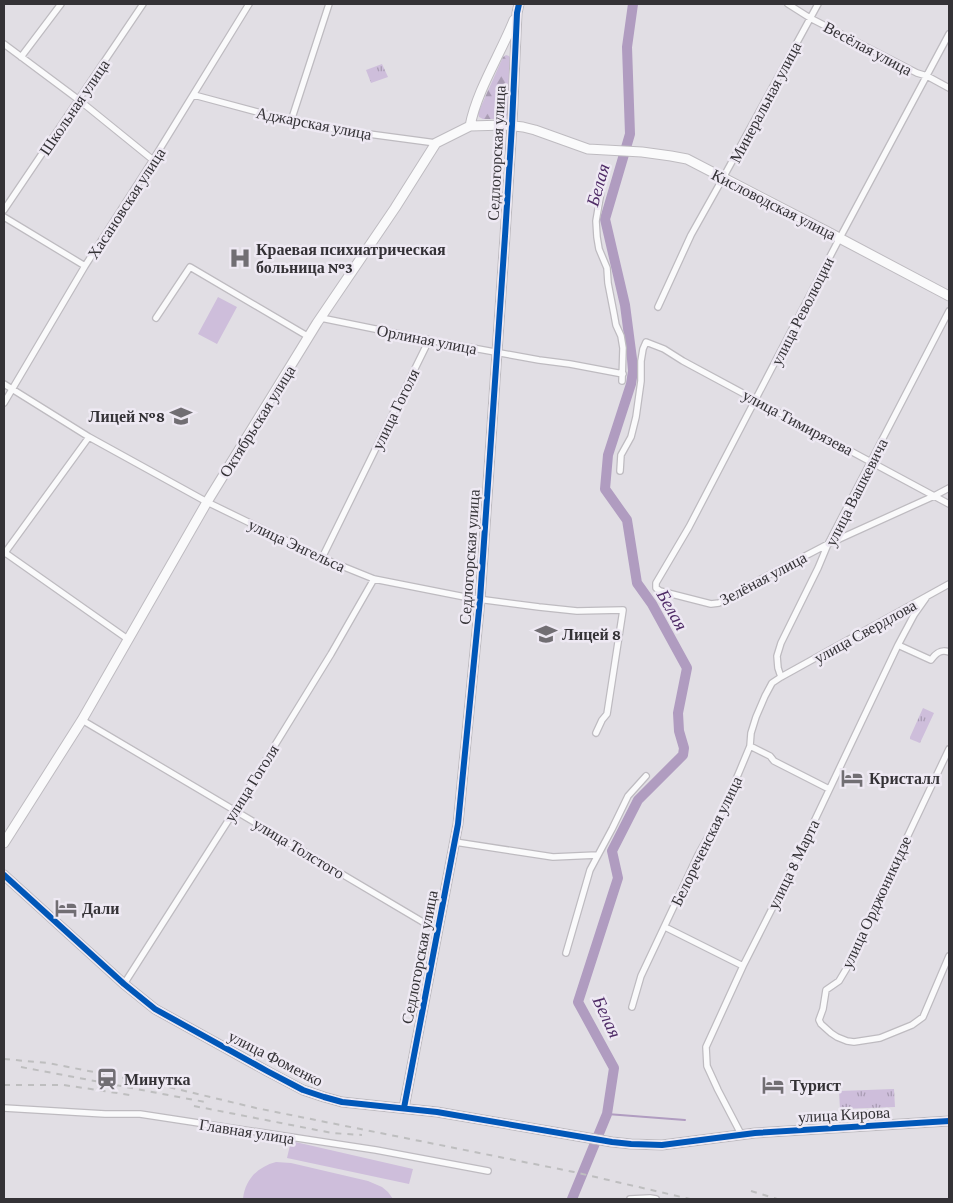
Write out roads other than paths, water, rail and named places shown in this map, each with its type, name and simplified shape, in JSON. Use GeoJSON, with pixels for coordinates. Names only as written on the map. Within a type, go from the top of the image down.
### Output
{"type":"FeatureCollection","features":[{"type":"Feature","properties":{"kind":"street"},"geometry":{"type":"LineString","coordinates":[[21,57],[62,4]]}},
{"type":"Feature","properties":{"kind":"street","name":"Школьная улица"},"geometry":{"type":"LineString","coordinates":[[4,210],[143,4]]}},
{"type":"Feature","properties":{"kind":"street","name":"Хасановская улица"},"geometry":{"type":"LineString","coordinates":[[4,402],[249,4]]}},
{"type":"Feature","properties":{"kind":"street"},"geometry":{"type":"LineString","coordinates":[[291,121],[329,4]]}},
{"type":"Feature","properties":{"kind":"street","name":"Весёлая улица"},"geometry":{"type":"LineString","coordinates":[[788,4],[810,18],[949,88]]}},
{"type":"Feature","properties":{"kind":"street","name":"Минеральная улица"},"geometry":{"type":"LineString","coordinates":[[658,307],[691,235],[818,4]]}},
{"type":"Feature","properties":{"kind":"street"},"geometry":{"type":"LineString","coordinates":[[470,126],[475,105],[505,42],[518,8]]}},
{"type":"Feature","properties":{"kind":"street","name":"Седлогорская улица"},"geometry":{"type":"LineString","coordinates":[[404,1108],[458,824],[480,600],[498,352],[518,8]]}},
{"type":"Feature","properties":{"kind":"street","name":"улица Революции"},"geometry":{"type":"LineString","coordinates":[[656,588],[656,583],[689,527],[949,34]]}},
{"type":"Feature","properties":{"kind":"street"},"geometry":{"type":"LineString","coordinates":[[4,44],[79,100],[153,160]]}},
{"type":"Feature","properties":{"kind":"street","name":"Аджарская улица"},"geometry":{"type":"LineString","coordinates":[[194,95],[291,121],[339,130],[436,143]]}},
{"type":"Feature","properties":{"kind":"street"},"geometry":{"type":"LineString","coordinates":[[436,143],[470,126],[512,125]]}},
{"type":"Feature","properties":{"kind":"street","name":"Кисловодская улица"},"geometry":{"type":"LineString","coordinates":[[512,125],[535,130],[588,149],[642,152],[687,160],[949,296]]}},
{"type":"Feature","properties":{"kind":"street","name":"Октябрьская улица"},"geometry":{"type":"LineString","coordinates":[[4,843],[82,720],[207,502],[321,318],[436,143]]}},
{"type":"Feature","properties":{"kind":"street"},"geometry":{"type":"LineString","coordinates":[[601,192],[596,222],[598,249],[607,268],[616,325],[621,336],[622,381]]}},
{"type":"Feature","properties":{"kind":"street"},"geometry":{"type":"LineString","coordinates":[[4,216],[86,266]]}},
{"type":"Feature","properties":{"kind":"street"},"geometry":{"type":"LineString","coordinates":[[156,318],[190,267],[309,337]]}},
{"type":"Feature","properties":{"kind":"street","name":"улица Вашкевича"},"geometry":{"type":"LineString","coordinates":[[781,677],[777,656],[781,643],[828,544],[949,311]]}},
{"type":"Feature","properties":{"kind":"street","name":"Орлиная улица"},"geometry":{"type":"LineString","coordinates":[[321,318],[428,340],[623,374]]}},
{"type":"Feature","properties":{"kind":"street","name":"улица Гоголя"},"geometry":{"type":"LineString","coordinates":[[322,558],[428,340]]}},
{"type":"Feature","properties":{"kind":"street","name":"улица Тимирязева"},"geometry":{"type":"LineString","coordinates":[[620,471],[621,455],[630,437],[636,417],[641,381],[641,361],[646,342],[664,349],[949,504]]}},
{"type":"Feature","properties":{"kind":"street","name":"улица Энгельса"},"geometry":{"type":"LineString","coordinates":[[4,384],[89,437],[207,502],[322,558],[374,579],[480,600],[571,610],[623,610],[607,714],[596,733]]}},
{"type":"Feature","properties":{"kind":"street"},"geometry":{"type":"LineString","coordinates":[[89,437],[4,553],[129,640]]}},
{"type":"Feature","properties":{"kind":"street","name":"Зелёная улица"},"geometry":{"type":"LineString","coordinates":[[656,588],[677,596],[712,604],[719,603],[828,544],[949,488]]}},
{"type":"Feature","properties":{"kind":"street","name":"улица Гоголя"},"geometry":{"type":"LineString","coordinates":[[124,984],[235,810],[331,654],[374,579]]}},
{"type":"Feature","properties":{"kind":"street","name":"улица Свердлова"},"geometry":{"type":"LineString","coordinates":[[781,677],[949,584]]}},
{"type":"Feature","properties":{"kind":"street","name":"улица 8 Марта"},"geometry":{"type":"LineString","coordinates":[[741,1134],[708,1066],[706,1047],[743,966],[783,887],[898,645],[914,615],[926,598]]}},
{"type":"Feature","properties":{"kind":"street"},"geometry":{"type":"LineString","coordinates":[[898,645],[931,660],[935,654],[949,652]]}},
{"type":"Feature","properties":{"kind":"street","name":"Белореченская улица"},"geometry":{"type":"LineString","coordinates":[[632,1007],[641,976],[698,855],[722,812],[750,746],[751,733],[765,696],[772,683],[781,677]]}},
{"type":"Feature","properties":{"kind":"street","name":"улица Толстого"},"geometry":{"type":"LineString","coordinates":[[82,720],[438,931]]}},
{"type":"Feature","properties":{"kind":"street"},"geometry":{"type":"LineString","coordinates":[[750,746],[770,756],[774,761],[829,788]]}},
{"type":"Feature","properties":{"kind":"street","name":"улица Орджоникидзе"},"geometry":{"type":"LineString","coordinates":[[949,749],[848,966],[839,981],[826,990],[819,1020],[821,1024],[837,1037],[854,1042],[880,1038],[912,1026],[926,1012],[949,956]]}},
{"type":"Feature","properties":{"kind":"street"},"geometry":{"type":"LineString","coordinates":[[566,953],[590,870],[628,796],[646,776]]}},
{"type":"Feature","properties":{"kind":"street"},"geometry":{"type":"LineString","coordinates":[[455,842],[553,857],[597,855]]}},
{"type":"Feature","properties":{"kind":"street","name":"улица Фоменко"},"geometry":{"type":"LineString","coordinates":[[4,874],[124,984],[155,1009],[304,1090],[342,1102],[437,1112],[631,1144],[662,1145],[741,1134]]}},
{"type":"Feature","properties":{"kind":"street"},"geometry":{"type":"LineString","coordinates":[[665,927],[743,966]]}},
{"type":"Feature","properties":{"kind":"street","name":"Главная улица"},"geometry":{"type":"LineString","coordinates":[[4,1108],[105,1114],[140,1114],[376,1150],[488,1171]]}},
{"type":"Feature","properties":{"kind":"street","name":"улица Кирова"},"geometry":{"type":"LineString","coordinates":[[741,1134],[949,1121]]}},
{"type":"Feature","properties":{"kind":"street"},"geometry":{"type":"LineString","coordinates":[[630,1199],[656,1199]]}},
{"type":"Feature","properties":{"kind":"waterway","name":"Белая"},"geometry":{"type":"LineString","coordinates":[[572,1199],[607,1114],[614,1068],[578,1002],[618,878],[612,851],[638,800],[683,755],[684,748],[679,731],[678,713],[687,668],[652,604],[637,583],[627,520],[605,489],[608,455],[631,384],[633,371],[625,305],[605,219],[630,134],[627,47],[633,4]]}},
{"type":"Feature","properties":{"kind":"waterway"},"geometry":{"type":"LineString","coordinates":[[607,1114],[685,1120]]}},
{"type":"Feature","properties":{"kind":"railway"},"geometry":{"type":"LineString","coordinates":[[4,1059],[48,1063],[160,1085],[256,1108],[574,1172],[690,1199]]}},
{"type":"Feature","properties":{"kind":"railway"},"geometry":{"type":"LineString","coordinates":[[21,1067],[205,1102]]}},
{"type":"Feature","properties":{"kind":"railway"},"geometry":{"type":"LineString","coordinates":[[4,1085],[64,1085],[130,1095]]}},
{"type":"Feature","properties":{"kind":"railway"},"geometry":{"type":"LineString","coordinates":[[194,1106],[332,1133],[362,1135]]}},
{"type":"Feature","properties":{"kind":"railway"},"geometry":{"type":"LineString","coordinates":[[751,1191],[777,1199]]}},
{"type":"Feature","properties":{"kind":"place","name":"Краевая психиатрическая больница №3"},"geometry":{"type":"Point","coordinates":[240,258]}},
{"type":"Feature","properties":{"kind":"place","name":"Лицей №8"},"geometry":{"type":"Point","coordinates":[181,416]}},
{"type":"Feature","properties":{"kind":"place","name":"Лицей 8"},"geometry":{"type":"Point","coordinates":[546,634]}},
{"type":"Feature","properties":{"kind":"place","name":"Кристалл"},"geometry":{"type":"Point","coordinates":[852,778]}},
{"type":"Feature","properties":{"kind":"place","name":"Дали"},"geometry":{"type":"Point","coordinates":[66,908]}},
{"type":"Feature","properties":{"kind":"place","name":"Минутка"},"geometry":{"type":"Point","coordinates":[107,1079]}},
{"type":"Feature","properties":{"kind":"place","name":"Турист"},"geometry":{"type":"Point","coordinates":[773,1085]}}]}
